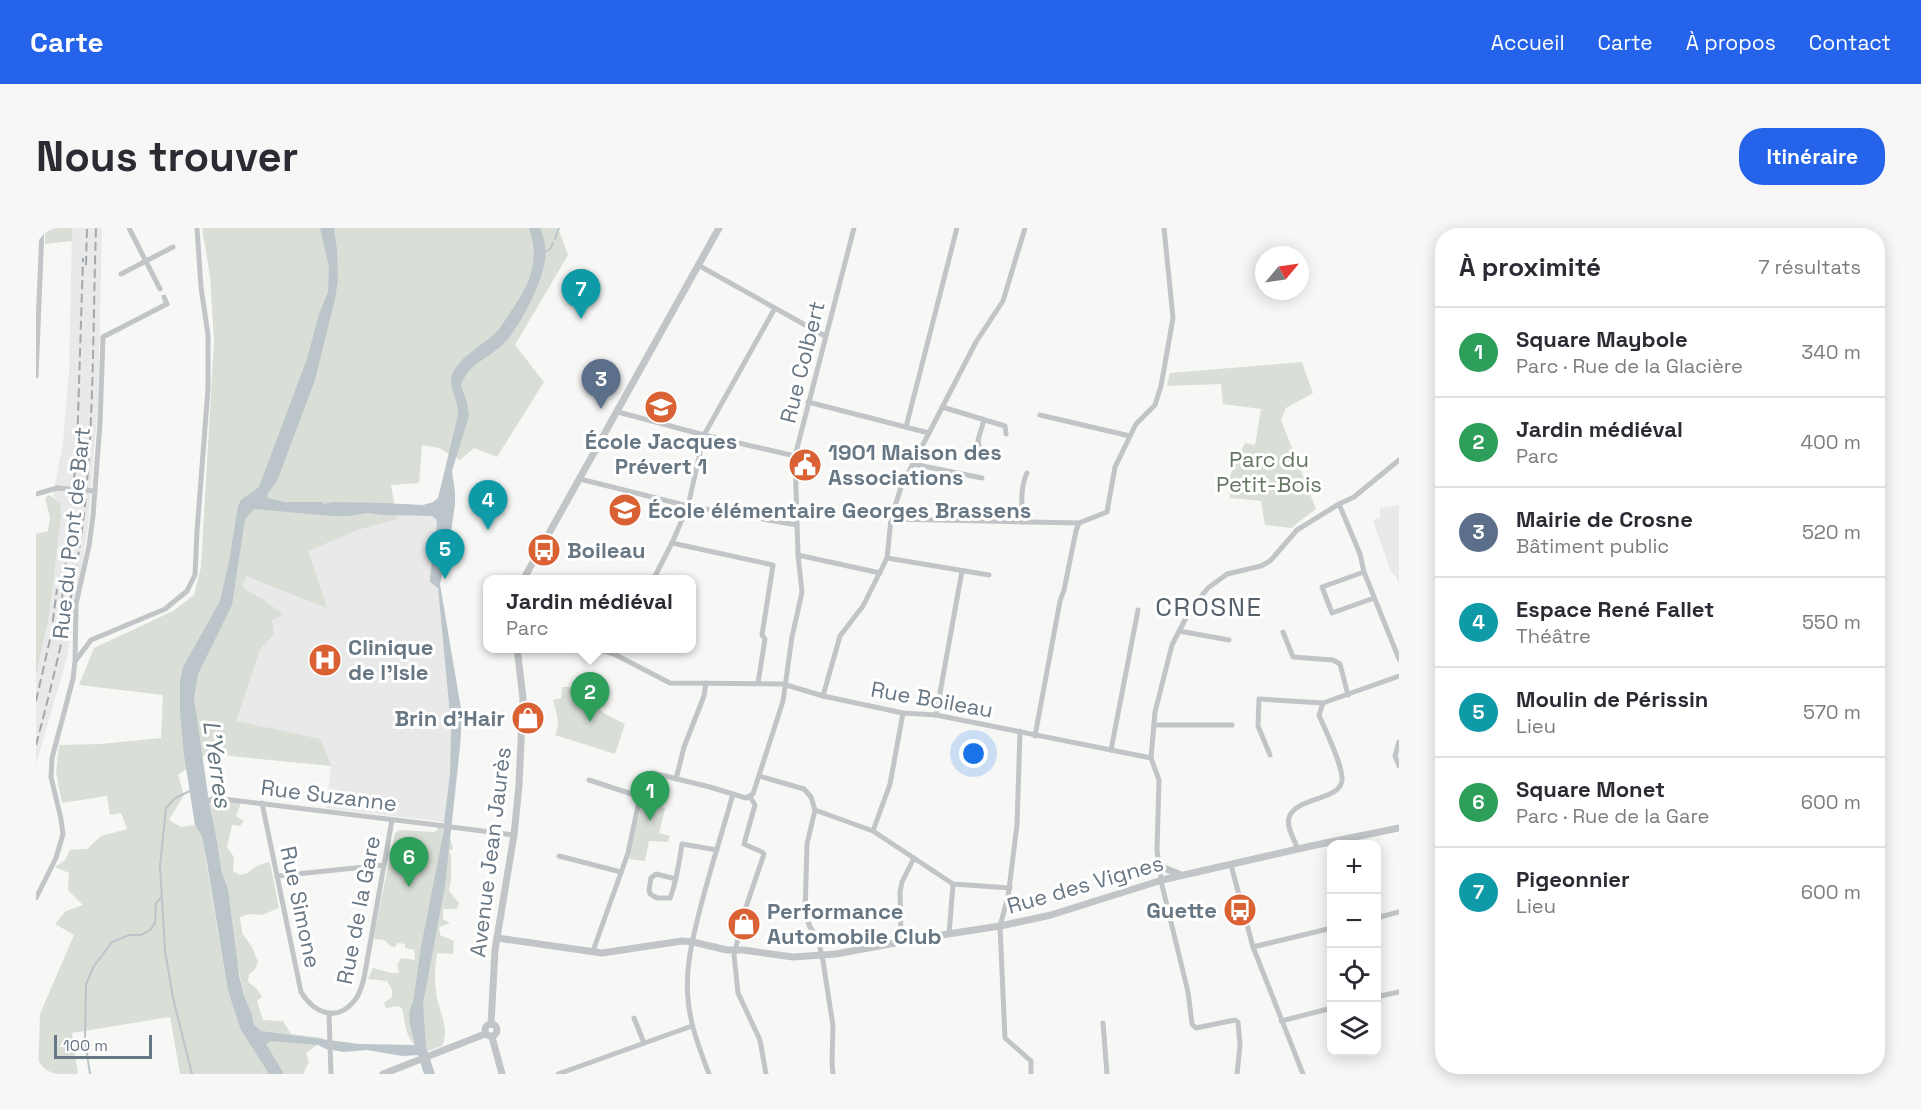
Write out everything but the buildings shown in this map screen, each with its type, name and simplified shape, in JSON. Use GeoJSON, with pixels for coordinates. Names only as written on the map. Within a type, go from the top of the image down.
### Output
{"type":"FeatureCollection","features":[{"type":"Feature","properties":{"kind":"street"},"geometry":{"type":"LineString","coordinates":[[36,376],[42,228]]}},
{"type":"Feature","properties":{"kind":"street"},"geometry":{"type":"LineString","coordinates":[[129,228],[160,289]]}},
{"type":"Feature","properties":{"kind":"street"},"geometry":{"type":"LineString","coordinates":[[75,661],[91,640],[165,609],[187,591],[195,575],[196,531],[207,389],[208,335],[201,287],[197,228]]}},
{"type":"Feature","properties":{"kind":"street"},"geometry":{"type":"LineString","coordinates":[[525,575],[719,228]]}},
{"type":"Feature","properties":{"kind":"street","name":"Rue Colbert"},"geometry":{"type":"LineString","coordinates":[[750,797],[753,794],[783,701],[792,637],[802,592],[798,555],[795,456],[854,228]]}},
{"type":"Feature","properties":{"kind":"street"},"geometry":{"type":"LineString","coordinates":[[906,427],[957,228]]}},
{"type":"Feature","properties":{"kind":"street"},"geometry":{"type":"LineString","coordinates":[[823,696],[840,636],[863,606],[887,558],[891,519],[901,487],[976,342],[1002,301],[1025,228]]}},
{"type":"Feature","properties":{"kind":"street"},"geometry":{"type":"LineString","coordinates":[[891,519],[1079,523],[1107,512],[1115,467],[1136,424],[1155,405],[1161,386],[1173,318],[1164,228]]}},
{"type":"Feature","properties":{"kind":"street"},"geometry":{"type":"LineString","coordinates":[[120,274],[173,247]]}},
{"type":"Feature","properties":{"kind":"street"},"geometry":{"type":"LineString","coordinates":[[698,266],[825,336]]}},
{"type":"Feature","properties":{"kind":"street","name":"Rue du Pont de Bart"},"geometry":{"type":"LineString","coordinates":[[36,898],[56,858],[63,834],[51,777],[52,758],[73,679],[76,603],[89,546],[96,496],[103,338],[167,303],[164,297]]}},
{"type":"Feature","properties":{"kind":"street"},"geometry":{"type":"LineString","coordinates":[[655,575],[688,506],[704,435],[775,308]]}},
{"type":"Feature","properties":{"kind":"street"},"geometry":{"type":"LineString","coordinates":[[808,402],[929,433]]}},
{"type":"Feature","properties":{"kind":"street"},"geometry":{"type":"LineString","coordinates":[[942,407],[1005,426],[1006,434]]}},
{"type":"Feature","properties":{"kind":"street"},"geometry":{"type":"LineString","coordinates":[[618,412],[795,456]]}},
{"type":"Feature","properties":{"kind":"street"},"geometry":{"type":"LineString","coordinates":[[1040,415],[1130,436]]}},
{"type":"Feature","properties":{"kind":"street"},"geometry":{"type":"LineString","coordinates":[[979,445],[978,440],[984,420]]}},
{"type":"Feature","properties":{"kind":"street"},"geometry":{"type":"LineString","coordinates":[[1237,1074],[1240,1045],[1238,1022],[1235,1020],[1196,1028],[1192,1024],[1188,992],[1157,851],[1159,780],[1151,758],[1155,712],[1172,645],[1190,610],[1208,588],[1227,574],[1261,566],[1270,561],[1297,530],[1354,497],[1399,460]]}},
{"type":"Feature","properties":{"kind":"street"},"geometry":{"type":"LineString","coordinates":[[913,464],[982,478]]}},
{"type":"Feature","properties":{"kind":"street"},"geometry":{"type":"LineString","coordinates":[[1022,522],[1024,478],[1027,473]]}},
{"type":"Feature","properties":{"kind":"street"},"geometry":{"type":"LineString","coordinates":[[580,479],[688,506],[797,525]]}},
{"type":"Feature","properties":{"kind":"street","name":"Rue du Pont de Bart"},"geometry":{"type":"LineString","coordinates":[[36,494],[57,488],[95,491]]}},
{"type":"Feature","properties":{"kind":"street"},"geometry":{"type":"LineString","coordinates":[[1339,504],[1399,659]]}},
{"type":"Feature","properties":{"kind":"street"},"geometry":{"type":"LineString","coordinates":[[1035,735],[1060,601],[1079,523]]}},
{"type":"Feature","properties":{"kind":"street"},"geometry":{"type":"LineString","coordinates":[[672,543],[773,565],[762,635],[765,639],[758,682]]}},
{"type":"Feature","properties":{"kind":"street"},"geometry":{"type":"LineString","coordinates":[[798,555],[880,573]]}},
{"type":"Feature","properties":{"kind":"street"},"geometry":{"type":"LineString","coordinates":[[887,558],[989,575]]}},
{"type":"Feature","properties":{"kind":"street"},"geometry":{"type":"LineString","coordinates":[[936,715],[962,571]]}},
{"type":"Feature","properties":{"kind":"street"},"geometry":{"type":"LineString","coordinates":[[1364,572],[1322,587],[1332,613],[1374,598]]}},
{"type":"Feature","properties":{"kind":"street"},"geometry":{"type":"LineString","coordinates":[[1111,750],[1138,610]]}},
{"type":"Feature","properties":{"kind":"street"},"geometry":{"type":"LineString","coordinates":[[1179,631],[1229,640]]}},
{"type":"Feature","properties":{"kind":"street"},"geometry":{"type":"LineString","coordinates":[[1283,632],[1293,657],[1333,660],[1340,664],[1348,695]]}},
{"type":"Feature","properties":{"kind":"street"},"geometry":{"type":"LineString","coordinates":[[1391,638],[1399,635]]}},
{"type":"Feature","properties":{"kind":"street","name":"Avenue Jean Jaurès"},"geometry":{"type":"LineString","coordinates":[[488,1035],[495,1035],[497,1031],[496,1027],[491,1024],[497,938],[514,835],[523,698],[518,653]]}},
{"type":"Feature","properties":{"kind":"street","name":"Rue Boileau"},"geometry":{"type":"LineString","coordinates":[[619,653],[670,682],[758,682],[787,685],[823,696],[903,713],[936,715],[1151,758]]}},
{"type":"Feature","properties":{"kind":"street"},"geometry":{"type":"LineString","coordinates":[[1270,755],[1258,726],[1259,699],[1323,703],[1399,676]]}},
{"type":"Feature","properties":{"kind":"street"},"geometry":{"type":"LineString","coordinates":[[676,779],[684,747],[705,696],[706,683]]}},
{"type":"Feature","properties":{"kind":"street"},"geometry":{"type":"LineString","coordinates":[[1298,849],[1288,819],[1292,812],[1337,790],[1342,783],[1342,773],[1319,715],[1323,703]]}},
{"type":"Feature","properties":{"kind":"street"},"geometry":{"type":"LineString","coordinates":[[873,831],[890,784],[903,713]]}},
{"type":"Feature","properties":{"kind":"street"},"geometry":{"type":"LineString","coordinates":[[1154,725],[1232,725]]}},
{"type":"Feature","properties":{"kind":"street"},"geometry":{"type":"LineString","coordinates":[[1020,731],[1017,825],[1010,888],[1000,926],[1005,1038],[1031,1061],[1031,1074]]}},
{"type":"Feature","properties":{"kind":"street"},"geometry":{"type":"LineString","coordinates":[[1399,742],[1395,756],[1399,766]]}},
{"type":"Feature","properties":{"kind":"street"},"geometry":{"type":"LineString","coordinates":[[593,951],[628,853],[644,778],[647,774],[653,773],[746,798],[750,797],[755,805],[744,844],[764,854],[745,910],[734,955],[738,993],[760,1040],[766,1074]]}},
{"type":"Feature","properties":{"kind":"street"},"geometry":{"type":"LineString","coordinates":[[759,776],[804,789],[811,797],[815,810],[807,844],[805,914],[810,927],[819,939],[822,955],[833,1026],[833,1074]]}},
{"type":"Feature","properties":{"kind":"street"},"geometry":{"type":"LineString","coordinates":[[589,780],[640,797]]}},
{"type":"Feature","properties":{"kind":"street"},"geometry":{"type":"LineString","coordinates":[[709,1074],[692,1026],[687,975],[706,885],[733,794]]}},
{"type":"Feature","properties":{"kind":"street","name":"Rue Suzanne"},"geometry":{"type":"LineString","coordinates":[[209,800],[215,798],[262,803],[514,835]]}},
{"type":"Feature","properties":{"kind":"street","name":"Rue Simone"},"geometry":{"type":"LineString","coordinates":[[262,803],[301,992],[319,1011]]}},
{"type":"Feature","properties":{"kind":"street"},"geometry":{"type":"LineString","coordinates":[[815,810],[873,831],[953,884],[1010,888]]}},
{"type":"Feature","properties":{"kind":"street","name":"Rue de la Gare"},"geometry":{"type":"LineString","coordinates":[[319,1011],[328,1014],[344,1009],[354,1002],[360,990],[392,820]]}},
{"type":"Feature","properties":{"kind":"street","name":"Rue des Vignes"},"geometry":{"type":"LineString","coordinates":[[497,938],[602,953],[682,941],[793,957],[822,955],[1000,926],[1051,915],[1162,880],[1399,828]]}},
{"type":"Feature","properties":{"kind":"street"},"geometry":{"type":"LineString","coordinates":[[676,879],[656,874],[651,878],[650,894],[657,898],[670,898],[676,879],[682,844],[717,849]]}},
{"type":"Feature","properties":{"kind":"street"},"geometry":{"type":"LineString","coordinates":[[559,856],[621,872]]}},
{"type":"Feature","properties":{"kind":"street"},"geometry":{"type":"LineString","coordinates":[[901,942],[900,892],[902,882],[914,858]]}},
{"type":"Feature","properties":{"kind":"street","name":"Rue des Vignes"},"geometry":{"type":"LineString","coordinates":[[1160,863],[1173,873],[1184,875]]}},
{"type":"Feature","properties":{"kind":"street"},"geometry":{"type":"LineString","coordinates":[[277,876],[384,865]]}},
{"type":"Feature","properties":{"kind":"street"},"geometry":{"type":"LineString","coordinates":[[1231,865],[1253,947],[1303,1074]]}},
{"type":"Feature","properties":{"kind":"street"},"geometry":{"type":"LineString","coordinates":[[949,934],[953,884]]}},
{"type":"Feature","properties":{"kind":"street"},"geometry":{"type":"LineString","coordinates":[[1381,917],[1399,912]]}},
{"type":"Feature","properties":{"kind":"street"},"geometry":{"type":"LineString","coordinates":[[1253,947],[1327,929]]}},
{"type":"Feature","properties":{"kind":"street"},"geometry":{"type":"LineString","coordinates":[[1381,996],[1399,992]]}},
{"type":"Feature","properties":{"kind":"street"},"geometry":{"type":"LineString","coordinates":[[1281,1020],[1327,1009]]}},
{"type":"Feature","properties":{"kind":"street"},"geometry":{"type":"LineString","coordinates":[[328,1014],[331,1074]]}},
{"type":"Feature","properties":{"kind":"street"},"geometry":{"type":"LineString","coordinates":[[634,1018],[644,1044]]}},
{"type":"Feature","properties":{"kind":"street"},"geometry":{"type":"LineString","coordinates":[[1103,1023],[1107,1074]]}},
{"type":"Feature","properties":{"kind":"street"},"geometry":{"type":"LineString","coordinates":[[558,1074],[692,1026]]}},
{"type":"Feature","properties":{"kind":"street"},"geometry":{"type":"LineString","coordinates":[[383,1074],[488,1035],[502,1074]]}},
{"type":"Feature","properties":{"kind":"street"},"geometry":{"type":"LineString","coordinates":[[1386,1074],[1399,1071]]}},
{"type":"Feature","properties":{"kind":"shaded area"},"geometry":{"type":"Polygon","coordinates":[[[72,228],[102,228],[98,403],[88,527],[67,658],[36,764],[36,648],[43,617],[54,491],[63,442],[69,372],[72,228]]]}},
{"type":"Feature","properties":{"kind":"shaded area"},"geometry":{"type":"Polygon","coordinates":[[[320,228],[334,228],[338,279],[335,299],[315,380],[277,481],[267,498],[285,502],[323,502],[323,504],[333,502],[423,505],[438,498],[458,415],[451,385],[452,375],[464,359],[497,332],[522,294],[533,263],[534,252],[529,228],[540,228],[545,246],[542,274],[520,321],[500,347],[472,368],[461,386],[469,416],[452,471],[455,504],[449,546],[440,584],[462,715],[445,886],[423,1004],[426,1047],[435,1074],[424,1074],[418,1055],[402,1056],[367,1050],[344,1052],[318,1045],[271,1041],[266,1044],[284,1074],[269,1074],[241,1030],[228,991],[207,863],[202,837],[195,825],[184,755],[180,712],[180,681],[183,667],[220,601],[238,506],[241,500],[259,487],[307,359],[319,314],[328,292],[329,267],[320,228]],[[254,509],[245,519],[232,605],[198,674],[194,698],[209,802],[222,873],[228,889],[239,975],[254,1025],[261,1031],[359,1044],[415,1045],[410,1012],[445,825],[450,774],[451,726],[438,588],[430,582],[437,524],[436,519],[432,516],[367,513],[332,516],[254,509]]]}},
{"type":"Feature","properties":{"kind":"shaded area"},"geometry":{"type":"Polygon","coordinates":[[[1399,505],[1399,584],[1391,572],[1373,521],[1380,517],[1380,508],[1399,505]]]}},
{"type":"Feature","properties":{"kind":"shaded area","name":"Clinique de l'Isle"},"geometry":{"type":"Polygon","coordinates":[[[432,516],[436,519],[437,524],[430,582],[438,587],[451,726],[450,774],[444,822],[326,808],[331,766],[204,746],[245,519],[432,516]]]}},
{"type":"Feature","properties":{"kind":"green space"},"geometry":{"type":"Polygon","coordinates":[[[45,228],[72,228],[72,241],[45,244],[45,228]]]}},
{"type":"Feature","properties":{"kind":"green space"},"geometry":{"type":"Polygon","coordinates":[[[202,228],[558,228],[568,255],[515,345],[544,382],[497,457],[474,448],[460,460],[439,448],[422,445],[419,483],[391,485],[397,519],[357,530],[308,551],[327,608],[246,576],[243,585],[246,590],[284,615],[272,620],[274,634],[260,649],[236,721],[320,739],[332,766],[209,754],[178,775],[184,795],[169,820],[181,827],[195,825],[202,837],[228,991],[242,1030],[269,1074],[180,1074],[170,1017],[72,1033],[78,1074],[38,1074],[40,1014],[74,935],[55,924],[66,911],[83,905],[68,890],[69,873],[55,867],[65,860],[70,850],[87,849],[101,836],[127,829],[121,813],[110,815],[107,796],[62,803],[56,772],[59,745],[100,744],[161,738],[163,695],[79,685],[94,648],[173,611],[194,595],[201,567],[214,340],[210,276],[202,228]]]}},
{"type":"Feature","properties":{"kind":"green space","name":"Parc du Petit-Bois"},"geometry":{"type":"Polygon","coordinates":[[[1302,362],[1313,393],[1286,408],[1281,420],[1316,509],[1291,528],[1265,525],[1261,501],[1230,498],[1228,480],[1245,443],[1255,445],[1261,409],[1223,404],[1221,384],[1167,386],[1170,373],[1302,362]]]}},
{"type":"Feature","properties":{"kind":"green space"},"geometry":{"type":"Polygon","coordinates":[[[49,495],[60,503],[61,515],[49,616],[36,675],[36,534],[48,531],[50,517],[45,498],[49,495]]]}},
{"type":"Feature","properties":{"kind":"green space"},"geometry":{"type":"Polygon","coordinates":[[[562,687],[570,687],[605,714],[625,724],[615,754],[555,735],[558,722],[553,700],[561,698],[562,687]]]}},
{"type":"Feature","properties":{"kind":"green space"},"geometry":{"type":"Polygon","coordinates":[[[209,802],[241,803],[236,816],[244,821],[240,826],[232,825],[227,847],[234,857],[233,871],[240,875],[270,862],[279,908],[262,915],[249,914],[240,917],[242,933],[252,947],[258,962],[249,974],[248,982],[262,997],[257,1001],[263,1020],[283,1021],[291,1034],[323,1038],[306,1053],[309,1062],[303,1074],[284,1074],[265,1044],[260,1031],[254,1025],[244,996],[234,948],[228,889],[222,873],[209,802]]]}},
{"type":"Feature","properties":{"kind":"green space"},"geometry":{"type":"Polygon","coordinates":[[[642,802],[665,808],[659,833],[670,836],[668,842],[649,841],[645,861],[629,859],[642,802]]]}},
{"type":"Feature","properties":{"kind":"green space"},"geometry":{"type":"Polygon","coordinates":[[[437,827],[444,828],[452,844],[453,849],[449,851],[451,880],[449,891],[459,903],[457,909],[443,909],[443,919],[450,923],[439,927],[440,935],[454,941],[453,954],[437,953],[436,962],[435,986],[444,1025],[444,1039],[442,1046],[425,1052],[410,1039],[402,1008],[398,1006],[386,1008],[384,1003],[392,997],[392,990],[387,981],[368,979],[373,968],[399,973],[397,965],[401,958],[415,960],[414,950],[405,948],[405,944],[398,943],[395,947],[390,946],[385,940],[373,939],[395,833],[400,830],[434,832],[437,827]]]}},
{"type":"Feature","properties":{"kind":"waterway"},"geometry":{"type":"LineString","coordinates":[[555,239],[559,228]]}},
{"type":"Feature","properties":{"kind":"waterway"},"geometry":{"type":"LineString","coordinates":[[543,253],[550,249],[553,243]]}},
{"type":"Feature","properties":{"kind":"waterway"},"geometry":{"type":"LineString","coordinates":[[190,791],[175,798],[166,808],[160,866],[165,951],[173,998],[192,1074]]}},
{"type":"Feature","properties":{"kind":"waterway"},"geometry":{"type":"LineString","coordinates":[[90,1074],[85,1041],[86,984],[94,966],[112,942],[129,935],[141,935],[150,930],[155,923],[156,903],[161,898]]}},
{"type":"Feature","properties":{"kind":"railway"},"geometry":{"type":"LineString","coordinates":[[86,265],[87,228]]}},
{"type":"Feature","properties":{"kind":"railway"},"geometry":{"type":"LineString","coordinates":[[36,745],[65,626],[85,505],[92,401],[96,228]]}},
{"type":"Feature","properties":{"kind":"railway"},"geometry":{"type":"LineString","coordinates":[[62,599],[77,449],[83,258]]}},
{"type":"Feature","properties":{"kind":"railway"},"geometry":{"type":"LineString","coordinates":[[36,701],[51,635],[57,589]]}},
{"type":"Feature","properties":{"kind":"place","name":"Pigeonnier"},"geometry":{"type":"Point","coordinates":[581,319]}},
{"type":"Feature","properties":{"kind":"place","name":"École Jacques Prévert 1"},"geometry":{"type":"Point","coordinates":[661,407]}},
{"type":"Feature","properties":{"kind":"place","name":"Mairie de Crosne"},"geometry":{"type":"Point","coordinates":[601,409]}},
{"type":"Feature","properties":{"kind":"place","name":"1901 Maison des Associations"},"geometry":{"type":"Point","coordinates":[805,465]}},
{"type":"Feature","properties":{"kind":"place","name":"École élémentaire Georges Brassens"},"geometry":{"type":"Point","coordinates":[625,510]}},
{"type":"Feature","properties":{"kind":"place","name":"Espace René Fallet"},"geometry":{"type":"Point","coordinates":[488,530]}},
{"type":"Feature","properties":{"kind":"place","name":"Boileau"},"geometry":{"type":"Point","coordinates":[544,550]}},
{"type":"Feature","properties":{"kind":"place","name":"Moulin de Périssin"},"geometry":{"type":"Point","coordinates":[445,579]}},
{"type":"Feature","properties":{"kind":"place","name":"Clinique de l'Isle"},"geometry":{"type":"Point","coordinates":[325,660]}},
{"type":"Feature","properties":{"kind":"place","name":"Brin d'Hair"},"geometry":{"type":"Point","coordinates":[528,718]}},
{"type":"Feature","properties":{"kind":"place","name":"Jardin médiéval"},"geometry":{"type":"Point","coordinates":[590,722]}},
{"type":"Feature","properties":{"kind":"place","name":"Square Maybole"},"geometry":{"type":"Point","coordinates":[650,821]}},
{"type":"Feature","properties":{"kind":"place","name":"Square Monet"},"geometry":{"type":"Point","coordinates":[409,887]}},
{"type":"Feature","properties":{"kind":"place","name":"Guette"},"geometry":{"type":"Point","coordinates":[1240,910]}},
{"type":"Feature","properties":{"kind":"place","name":"Performance Automobile Club"},"geometry":{"type":"Point","coordinates":[744,924]}},
{"type":"Feature","properties":{"kind":"district","name":"CROSNE"},"geometry":{"type":"Point","coordinates":[1209,607]}},
{"type":"Feature","properties":{"kind":"water label","name":"L'Yerres"},"geometry":{"type":"Point","coordinates":[217,764]}}]}
